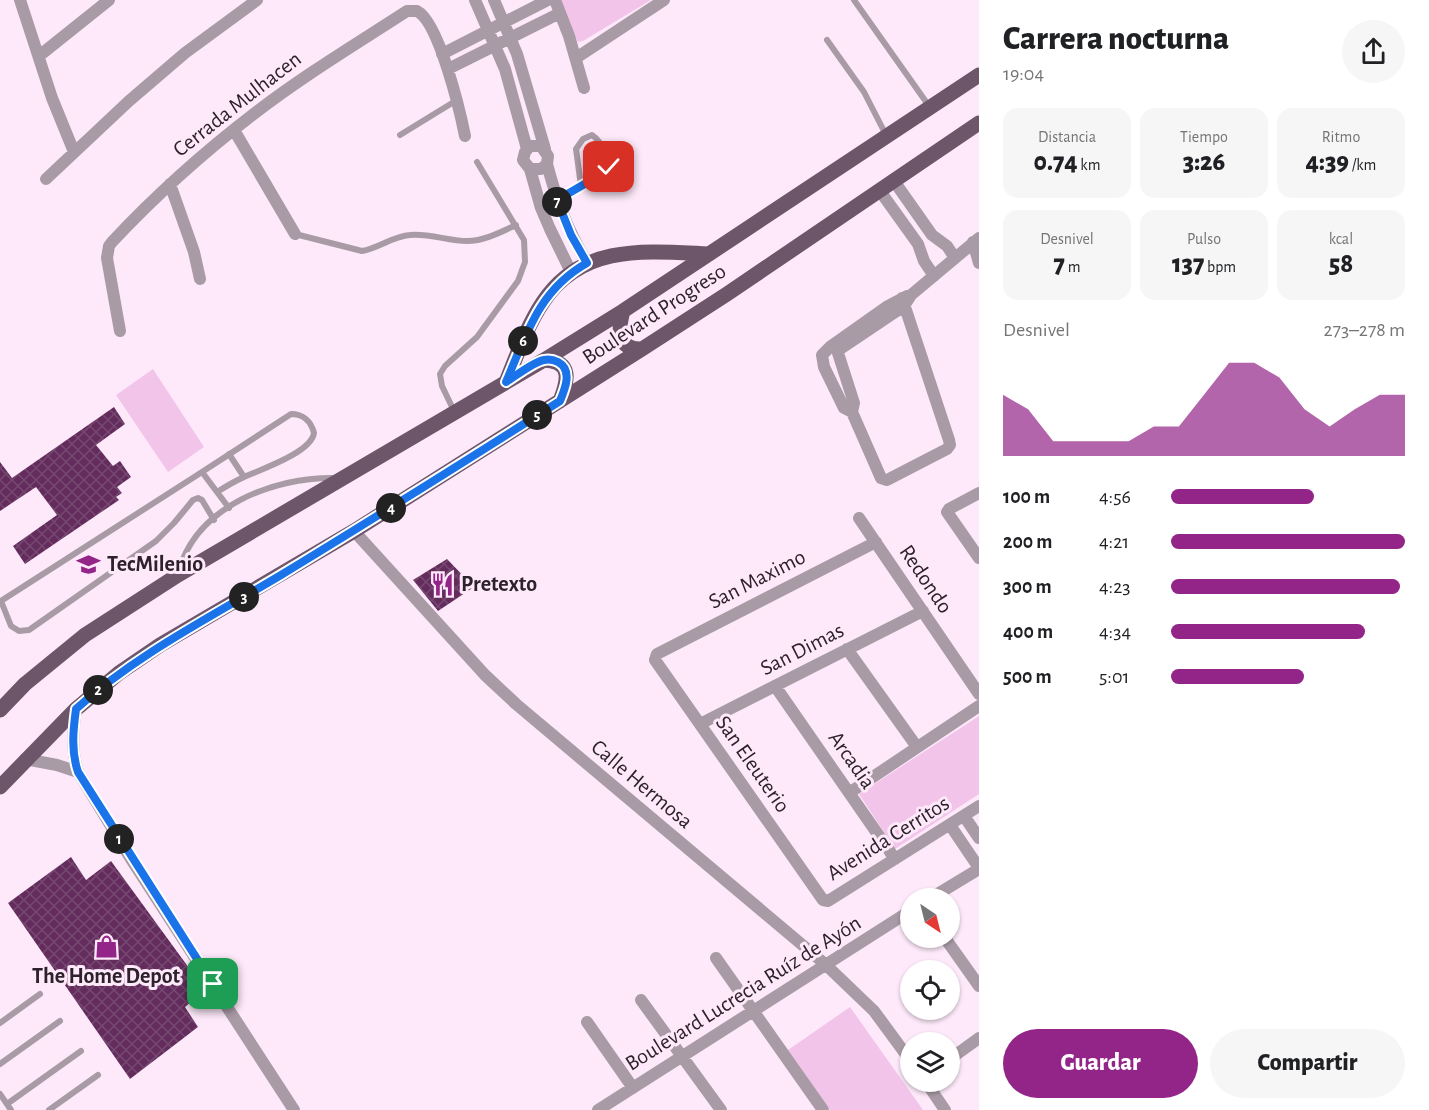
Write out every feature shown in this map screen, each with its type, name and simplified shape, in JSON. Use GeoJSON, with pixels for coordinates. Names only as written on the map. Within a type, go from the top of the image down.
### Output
{"type":"FeatureCollection","features":[{"type":"Feature","properties":{"kind":"main road","name":"Boulevard Progreso"},"geometry":{"type":"LineString","coordinates":[[0,710],[25,684],[85,635],[178,575],[544,360],[623,311],[979,75]]}},
{"type":"Feature","properties":{"kind":"main road","name":"Boulevard Progreso"},"geometry":{"type":"LineString","coordinates":[[0,787],[76,709],[119,673],[160,645],[354,531],[642,349],[979,123]]}},
{"type":"Feature","properties":{"kind":"main road"},"geometry":{"type":"LineString","coordinates":[[506,382],[543,302],[571,272],[587,263],[611,255],[633,252],[708,254]]}},
{"type":"Feature","properties":{"kind":"main road"},"geometry":{"type":"LineString","coordinates":[[623,311],[619,330],[621,338],[627,346],[634,350],[642,349]]}},
{"type":"Feature","properties":{"kind":"main road"},"geometry":{"type":"LineString","coordinates":[[544,360],[554,360],[563,365],[566,382],[560,401]]}},
{"type":"Feature","properties":{"kind":"street"},"geometry":{"type":"LineString","coordinates":[[20,0],[56,108],[74,152]]}},
{"type":"Feature","properties":{"kind":"street"},"geometry":{"type":"LineString","coordinates":[[39,56],[109,0]]}},
{"type":"Feature","properties":{"kind":"street"},"geometry":{"type":"LineString","coordinates":[[46,179],[129,100],[185,53],[257,0]]}},
{"type":"Feature","properties":{"kind":"street"},"geometry":{"type":"LineString","coordinates":[[475,0],[505,69],[527,149],[523,160],[530,169],[541,208],[571,272]]}},
{"type":"Feature","properties":{"kind":"street"},"geometry":{"type":"LineString","coordinates":[[494,0],[511,38],[548,156],[547,164],[557,200],[571,235],[587,263]]}},
{"type":"Feature","properties":{"kind":"street"},"geometry":{"type":"LineString","coordinates":[[465,136],[458,100],[442,54],[548,0]]}},
{"type":"Feature","properties":{"kind":"street"},"geometry":{"type":"LineString","coordinates":[[555,0],[584,88]]}},
{"type":"Feature","properties":{"kind":"street"},"geometry":{"type":"LineString","coordinates":[[576,58],[664,0]]}},
{"type":"Feature","properties":{"kind":"street","name":"Cerrada Mulhacen"},"geometry":{"type":"LineString","coordinates":[[120,331],[107,258],[112,242],[170,184],[234,130],[312,71],[407,11],[417,11],[426,18],[442,54]]}},
{"type":"Feature","properties":{"kind":"street"},"geometry":{"type":"LineString","coordinates":[[448,69],[560,13]]}},
{"type":"Feature","properties":{"kind":"street"},"geometry":{"type":"LineString","coordinates":[[234,130],[295,234]]}},
{"type":"Feature","properties":{"kind":"street"},"geometry":{"type":"LineString","coordinates":[[527,149],[538,145],[545,149]]}},
{"type":"Feature","properties":{"kind":"street"},"geometry":{"type":"LineString","coordinates":[[530,169],[542,169],[547,164]]}},
{"type":"Feature","properties":{"kind":"street"},"geometry":{"type":"LineString","coordinates":[[894,181],[932,235],[947,246],[955,258]]}},
{"type":"Feature","properties":{"kind":"street"},"geometry":{"type":"LineString","coordinates":[[170,184],[201,279]]}},
{"type":"Feature","properties":{"kind":"street"},"geometry":{"type":"LineString","coordinates":[[880,191],[918,244],[924,261],[934,276]]}},
{"type":"Feature","properties":{"kind":"street"},"geometry":{"type":"LineString","coordinates":[[918,244],[932,235]]}},
{"type":"Feature","properties":{"kind":"street"},"geometry":{"type":"LineString","coordinates":[[838,353],[840,349],[906,300],[976,240]]}},
{"type":"Feature","properties":{"kind":"street"},"geometry":{"type":"LineString","coordinates":[[976,240],[979,263]]}},
{"type":"Feature","properties":{"kind":"street"},"geometry":{"type":"LineString","coordinates":[[822,354],[839,340],[906,300]]}},
{"type":"Feature","properties":{"kind":"street"},"geometry":{"type":"LineString","coordinates":[[838,353],[854,403],[852,412],[884,480],[947,449],[950,446],[949,440],[906,300]]}},
{"type":"Feature","properties":{"kind":"street"},"geometry":{"type":"LineString","coordinates":[[822,354],[838,353]]}},
{"type":"Feature","properties":{"kind":"street"},"geometry":{"type":"LineString","coordinates":[[822,354],[824,367],[844,408],[852,412]]}},
{"type":"Feature","properties":{"kind":"street"},"geometry":{"type":"LineString","coordinates":[[979,493],[947,512],[979,558]]}},
{"type":"Feature","properties":{"kind":"street","name":"Redondo"},"geometry":{"type":"LineString","coordinates":[[859,518],[979,694]]}},
{"type":"Feature","properties":{"kind":"street","name":"Calle Hermosa"},"geometry":{"type":"LineString","coordinates":[[354,531],[485,675],[516,704],[825,964],[874,1011],[900,1046]]}},
{"type":"Feature","properties":{"kind":"street","name":"San Maximo"},"geometry":{"type":"LineString","coordinates":[[657,654],[876,542]]}},
{"type":"Feature","properties":{"kind":"street","name":"San Dimas"},"geometry":{"type":"LineString","coordinates":[[700,724],[923,611]]}},
{"type":"Feature","properties":{"kind":"street"},"geometry":{"type":"LineString","coordinates":[[847,649],[917,747]]}},
{"type":"Feature","properties":{"kind":"street","name":"San Eleuterio"},"geometry":{"type":"LineString","coordinates":[[657,654],[655,660],[819,897]]}},
{"type":"Feature","properties":{"kind":"street","name":"Arcadia"},"geometry":{"type":"LineString","coordinates":[[774,686],[895,859]]}},
{"type":"Feature","properties":{"kind":"street"},"geometry":{"type":"LineString","coordinates":[[849,793],[979,706]]}},
{"type":"Feature","properties":{"kind":"street"},"geometry":{"type":"LineString","coordinates":[[76,709],[73,732],[74,759],[78,772],[131,859],[294,1110]]}},
{"type":"Feature","properties":{"kind":"street"},"geometry":{"type":"LineString","coordinates":[[25,759],[78,772]]}},
{"type":"Feature","properties":{"kind":"street","name":"Avenida Cerritos"},"geometry":{"type":"LineString","coordinates":[[819,897],[828,901],[979,806]]}},
{"type":"Feature","properties":{"kind":"street"},"geometry":{"type":"LineString","coordinates":[[964,816],[979,838]]}},
{"type":"Feature","properties":{"kind":"street"},"geometry":{"type":"LineString","coordinates":[[948,888],[979,869],[950,825]]}},
{"type":"Feature","properties":{"kind":"street","name":"Boulevard Lucrecia Ruíz de Ayón"},"geometry":{"type":"LineString","coordinates":[[598,1110],[900,917]]}},
{"type":"Feature","properties":{"kind":"street"},"geometry":{"type":"LineString","coordinates":[[953,948],[977,980]]}},
{"type":"Feature","properties":{"kind":"street"},"geometry":{"type":"LineString","coordinates":[[716,958],[823,1110]]}},
{"type":"Feature","properties":{"kind":"street"},"geometry":{"type":"LineString","coordinates":[[641,1000],[721,1110]]}},
{"type":"Feature","properties":{"kind":"street"},"geometry":{"type":"LineString","coordinates":[[587,1022],[633,1088]]}},
{"type":"Feature","properties":{"kind":"street"},"geometry":{"type":"LineString","coordinates":[[960,1052],[979,1038]]}},
{"type":"Feature","properties":{"kind":"street"},"geometry":{"type":"LineString","coordinates":[[933,1092],[945,1110]]}},
{"type":"Feature","properties":{"kind":"lane"},"geometry":{"type":"LineString","coordinates":[[854,0],[930,107]]}},
{"type":"Feature","properties":{"kind":"lane"},"geometry":{"type":"LineString","coordinates":[[827,40],[864,92],[886,136]]}},
{"type":"Feature","properties":{"kind":"lane"},"geometry":{"type":"LineString","coordinates":[[400,135],[458,100]]}},
{"type":"Feature","properties":{"kind":"lane"},"geometry":{"type":"LineString","coordinates":[[557,200],[581,186],[609,167],[600,142],[592,135],[583,139],[576,149],[581,186]]}},
{"type":"Feature","properties":{"kind":"lane"},"geometry":{"type":"LineString","coordinates":[[454,412],[442,386],[440,374],[445,366],[477,337],[518,281],[525,262],[524,240],[477,162]]}},
{"type":"Feature","properties":{"kind":"lane"},"geometry":{"type":"LineString","coordinates":[[295,234],[362,251],[372,249],[398,236],[414,234],[468,241],[489,237],[516,225]]}},
{"type":"Feature","properties":{"kind":"lane"},"geometry":{"type":"LineString","coordinates":[[214,520],[202,500],[198,498],[193,500],[156,541],[29,630],[19,631],[11,626],[1,599],[291,414],[298,414],[307,420],[314,433],[311,442],[270,468],[244,477],[217,492]]}},
{"type":"Feature","properties":{"kind":"lane"},"geometry":{"type":"LineString","coordinates":[[229,454],[244,477]]}},
{"type":"Feature","properties":{"kind":"lane"},"geometry":{"type":"LineString","coordinates":[[202,472],[229,508]]}},
{"type":"Feature","properties":{"kind":"lane"},"geometry":{"type":"LineString","coordinates":[[178,575],[183,558],[198,534],[229,508],[260,491],[279,484],[316,478],[341,478]]}},
{"type":"Feature","properties":{"kind":"lane"},"geometry":{"type":"LineString","coordinates":[[0,1023],[40,994]]}},
{"type":"Feature","properties":{"kind":"lane"},"geometry":{"type":"LineString","coordinates":[[0,1064],[60,1021]]}},
{"type":"Feature","properties":{"kind":"lane"},"geometry":{"type":"LineString","coordinates":[[7,1104],[81,1051]]}},
{"type":"Feature","properties":{"kind":"lane"},"geometry":{"type":"LineString","coordinates":[[49,1110],[98,1075]]}},
{"type":"Feature","properties":{"kind":"lane"},"geometry":{"type":"LineString","coordinates":[[0,1094],[11,1110]]}},
{"type":"Feature","properties":{"kind":"shaded area"},"geometry":{"type":"Polygon","coordinates":[[[560,0],[651,0],[578,42],[560,0]]]}},
{"type":"Feature","properties":{"kind":"shaded area"},"geometry":{"type":"Polygon","coordinates":[[[153,369],[204,447],[168,472],[116,395],[153,369]]]}},
{"type":"Feature","properties":{"kind":"shaded area"},"geometry":{"type":"Polygon","coordinates":[[[979,716],[979,794],[895,849],[859,794],[979,716]]]}},
{"type":"Feature","properties":{"kind":"shaded area"},"geometry":{"type":"Polygon","coordinates":[[[850,1007],[900,1078],[900,1092],[910,1092],[923,1110],[830,1110],[788,1050],[850,1007]]]}},
{"type":"Feature","properties":{"kind":"building"},"geometry":{"type":"Polygon","coordinates":[[[114,407],[125,424],[96,445],[113,466],[120,461],[131,477],[117,487],[122,493],[116,497],[119,500],[25,564],[13,546],[57,515],[36,487],[0,511],[0,462],[12,478],[114,407]]]}},
{"type":"Feature","properties":{"kind":"building","name":"Pretexto"},"geometry":{"type":"Polygon","coordinates":[[[447,559],[474,587],[438,611],[413,580],[447,559]]]}},
{"type":"Feature","properties":{"kind":"building","name":"The Home Depot"},"geometry":{"type":"Polygon","coordinates":[[[71,857],[86,880],[111,861],[205,990],[185,1007],[198,1027],[130,1079],[8,903],[71,857]]]}},
{"type":"Feature","properties":{"kind":"place","name":"TecMilenio"},"geometry":{"type":"Point","coordinates":[89,564]}},
{"type":"Feature","properties":{"kind":"place","name":"Pretexto"},"geometry":{"type":"Point","coordinates":[443,584]}},
{"type":"Feature","properties":{"kind":"place","name":"The Home Depot"},"geometry":{"type":"Point","coordinates":[106,947]}},
{"type":"Feature","properties":{"kind":"route"},"geometry":{"type":"LineString","coordinates":[[213,984],[131,859],[78,772],[74,759],[73,732],[76,709],[119,673],[160,645],[354,531],[560,401],[566,382],[566,373],[563,365],[554,360],[544,360],[506,382],[531,323],[543,302],[571,272],[587,263],[571,235],[557,200],[607,171],[609,167]]}}]}
